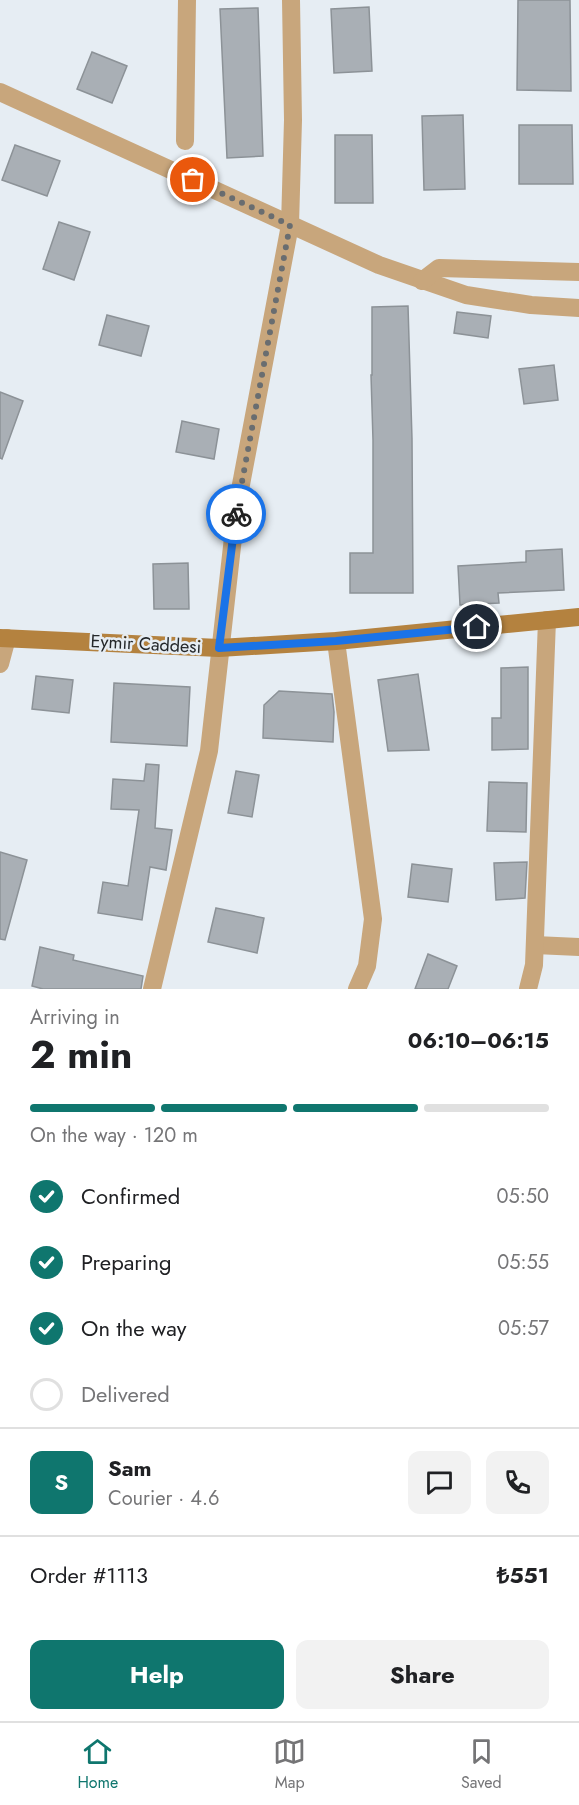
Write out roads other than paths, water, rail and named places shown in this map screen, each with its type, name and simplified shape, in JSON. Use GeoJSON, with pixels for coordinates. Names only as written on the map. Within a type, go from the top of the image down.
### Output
{"type":"FeatureCollection","features":[{"type":"Feature","properties":{"kind":"main road","name":"Eymir Caddesi"},"geometry":{"type":"LineString","coordinates":[[4,638],[219,648],[336,641],[579,617]]}},
{"type":"Feature","properties":{"kind":"street"},"geometry":{"type":"LineString","coordinates":[[185,141],[187,0]]}},
{"type":"Feature","properties":{"kind":"street"},"geometry":{"type":"LineString","coordinates":[[152,989],[209,751],[236,511],[290,225],[293,120],[291,0]]}},
{"type":"Feature","properties":{"kind":"street"},"geometry":{"type":"LineString","coordinates":[[0,92],[379,266],[466,295],[531,305],[579,308]]}},
{"type":"Feature","properties":{"kind":"street"},"geometry":{"type":"LineString","coordinates":[[422,281],[439,268],[579,272]]}},
{"type":"Feature","properties":{"kind":"street"},"geometry":{"type":"LineString","coordinates":[[528,989],[534,965],[547,620]]}},
{"type":"Feature","properties":{"kind":"street"},"geometry":{"type":"LineString","coordinates":[[0,664],[4,638]]}},
{"type":"Feature","properties":{"kind":"street"},"geometry":{"type":"LineString","coordinates":[[336,641],[373,919],[367,966],[357,989]]}},
{"type":"Feature","properties":{"kind":"street"},"geometry":{"type":"LineString","coordinates":[[535,945],[579,947]]}}]}
